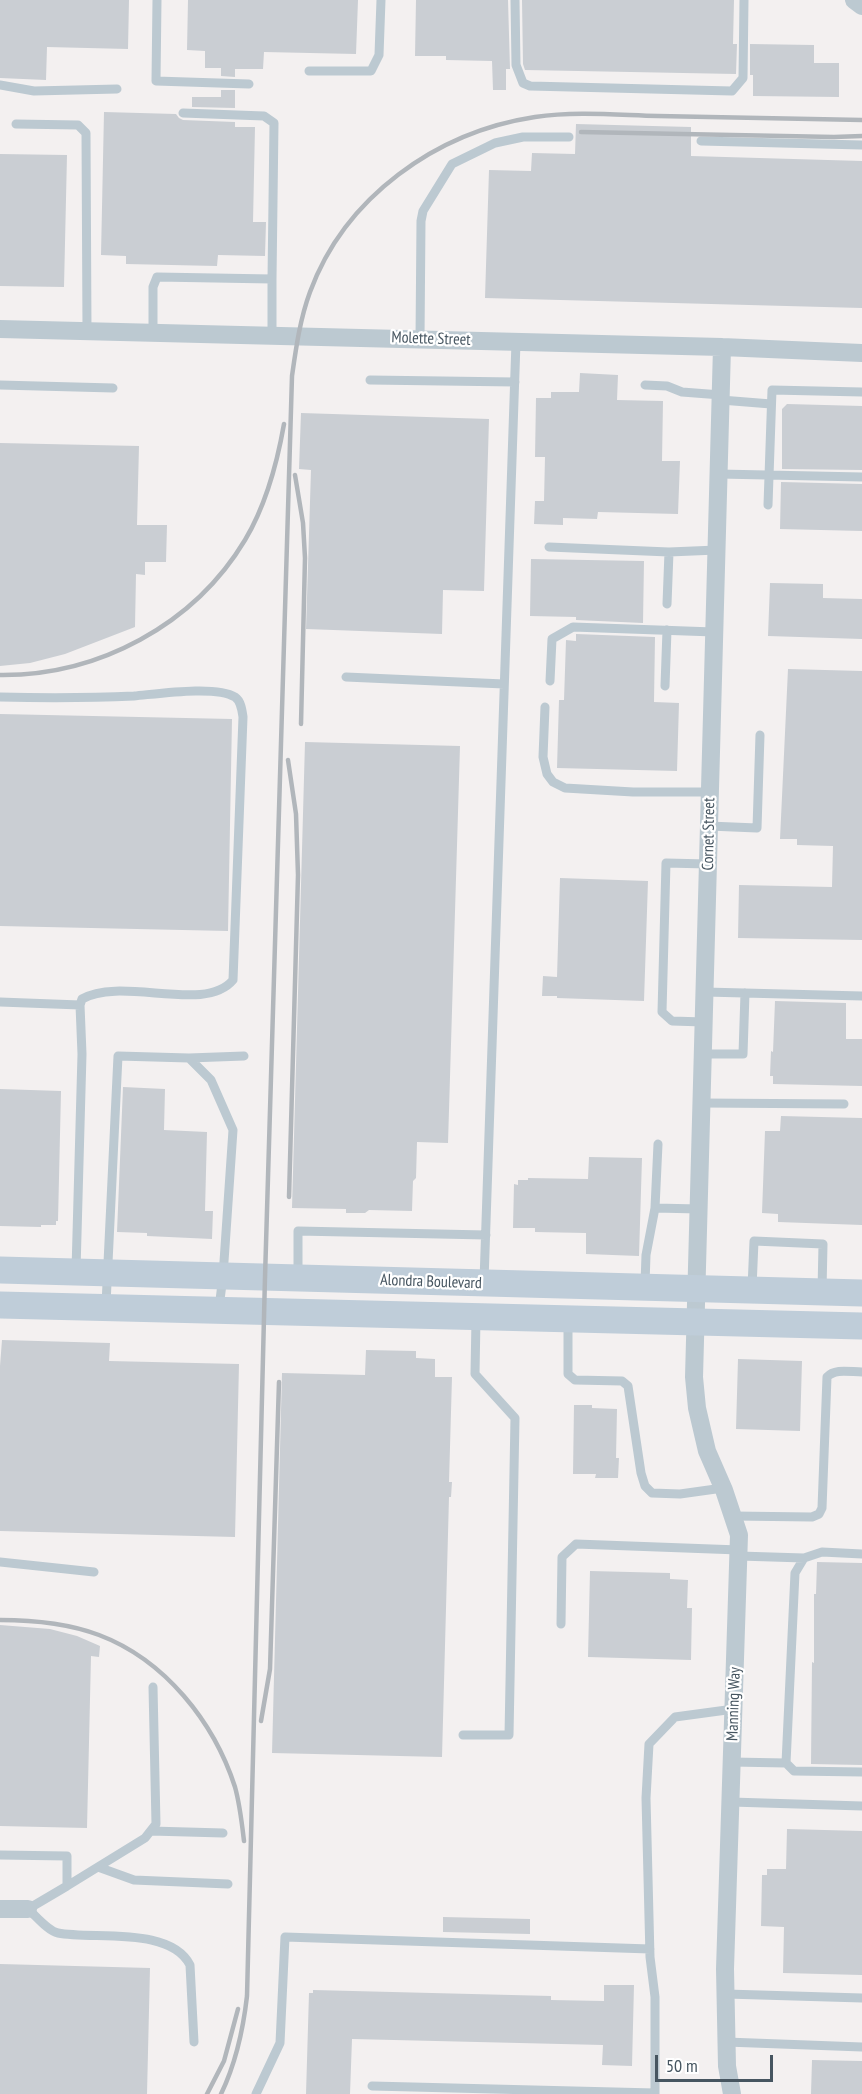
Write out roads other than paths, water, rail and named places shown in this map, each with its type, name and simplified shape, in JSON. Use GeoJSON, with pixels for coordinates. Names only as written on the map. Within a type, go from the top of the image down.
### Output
{"type":"FeatureCollection","features":[{"type":"Feature","properties":{"kind":"main road","name":"Alondra Boulevard"},"geometry":{"type":"LineString","coordinates":[[0,1270],[862,1293]]}},
{"type":"Feature","properties":{"kind":"main road"},"geometry":{"type":"LineString","coordinates":[[73,1306],[76,1272]]}},
{"type":"Feature","properties":{"kind":"main road","name":"Alondra Boulevard"},"geometry":{"type":"LineString","coordinates":[[0,1305],[862,1326]]}},
{"type":"Feature","properties":{"kind":"street"},"geometry":{"type":"LineString","coordinates":[[854,0],[862,6]]}},
{"type":"Feature","properties":{"kind":"street","name":"Molette Street"},"geometry":{"type":"LineString","coordinates":[[0,329],[722,347],[862,353]]}},
{"type":"Feature","properties":{"kind":"street","name":"Cornet Street"},"geometry":{"type":"LineString","coordinates":[[696,1322],[722,347]]}},
{"type":"Feature","properties":{"kind":"street","name":"Manning Way"},"geometry":{"type":"LineString","coordinates":[[696,1322],[694,1377],[697,1408],[707,1451],[739,1535],[726,1994],[727,2066],[732,2094]]}},
{"type":"Feature","properties":{"kind":"street"},"geometry":{"type":"LineString","coordinates":[[0,1909],[28,1910]]}},
{"type":"Feature","properties":{"kind":"lane"},"geometry":{"type":"LineString","coordinates":[[157,0],[156,81],[249,84]]}},
{"type":"Feature","properties":{"kind":"lane"},"geometry":{"type":"LineString","coordinates":[[309,71],[371,71],[379,55],[381,0]]}},
{"type":"Feature","properties":{"kind":"lane"},"geometry":{"type":"LineString","coordinates":[[515,0],[516,65],[523,83],[530,86],[732,91],[743,78],[744,0]]}},
{"type":"Feature","properties":{"kind":"lane"},"geometry":{"type":"LineString","coordinates":[[0,85],[43,91],[117,89]]}},
{"type":"Feature","properties":{"kind":"lane"},"geometry":{"type":"LineString","coordinates":[[183,113],[264,116],[274,123],[272,335]]}},
{"type":"Feature","properties":{"kind":"lane"},"geometry":{"type":"LineString","coordinates":[[16,124],[78,125],[86,133],[87,331]]}},
{"type":"Feature","properties":{"kind":"lane"},"geometry":{"type":"LineString","coordinates":[[420,339],[423,211],[452,164],[495,143],[523,137],[569,137]]}},
{"type":"Feature","properties":{"kind":"lane"},"geometry":{"type":"LineString","coordinates":[[701,141],[862,145]]}},
{"type":"Feature","properties":{"kind":"lane"},"geometry":{"type":"LineString","coordinates":[[153,332],[153,287],[157,277],[272,279]]}},
{"type":"Feature","properties":{"kind":"lane"},"geometry":{"type":"LineString","coordinates":[[484,1283],[516,342]]}},
{"type":"Feature","properties":{"kind":"lane"},"geometry":{"type":"LineString","coordinates":[[370,380],[515,382]]}},
{"type":"Feature","properties":{"kind":"lane"},"geometry":{"type":"LineString","coordinates":[[0,385],[113,388]]}},
{"type":"Feature","properties":{"kind":"lane"},"geometry":{"type":"LineString","coordinates":[[645,385],[667,386],[682,392],[771,404]]}},
{"type":"Feature","properties":{"kind":"lane"},"geometry":{"type":"LineString","coordinates":[[768,505],[772,390],[862,392]]}},
{"type":"Feature","properties":{"kind":"lane"},"geometry":{"type":"LineString","coordinates":[[719,474],[862,477]]}},
{"type":"Feature","properties":{"kind":"lane"},"geometry":{"type":"LineString","coordinates":[[549,547],[669,552],[717,550]]}},
{"type":"Feature","properties":{"kind":"lane"},"geometry":{"type":"LineString","coordinates":[[667,604],[669,552]]}},
{"type":"Feature","properties":{"kind":"lane"},"geometry":{"type":"LineString","coordinates":[[550,681],[552,639],[573,627],[714,632]]}},
{"type":"Feature","properties":{"kind":"lane"},"geometry":{"type":"LineString","coordinates":[[665,686],[667,630]]}},
{"type":"Feature","properties":{"kind":"lane"},"geometry":{"type":"LineString","coordinates":[[346,677],[504,684]]}},
{"type":"Feature","properties":{"kind":"lane"},"geometry":{"type":"LineString","coordinates":[[0,698],[133,696],[195,692],[228,694],[237,698],[241,705],[242,740],[233,980],[228,986],[216,992],[186,995],[100,991],[82,999],[80,1005],[82,1054],[76,1272]]}},
{"type":"Feature","properties":{"kind":"lane"},"geometry":{"type":"LineString","coordinates":[[545,707],[543,757],[547,774],[553,782],[565,788],[633,792],[710,792]]}},
{"type":"Feature","properties":{"kind":"lane"},"geometry":{"type":"LineString","coordinates":[[709,826],[757,828],[760,735]]}},
{"type":"Feature","properties":{"kind":"lane"},"geometry":{"type":"LineString","coordinates":[[704,1022],[672,1021],[662,1012],[666,863],[708,864]]}},
{"type":"Feature","properties":{"kind":"lane"},"geometry":{"type":"LineString","coordinates":[[705,992],[862,996]]}},
{"type":"Feature","properties":{"kind":"lane"},"geometry":{"type":"LineString","coordinates":[[703,1054],[743,1054],[745,993]]}},
{"type":"Feature","properties":{"kind":"lane"},"geometry":{"type":"LineString","coordinates":[[0,1002],[80,1005]]}},
{"type":"Feature","properties":{"kind":"lane"},"geometry":{"type":"LineString","coordinates":[[106,1307],[118,1056],[189,1058],[244,1056]]}},
{"type":"Feature","properties":{"kind":"lane"},"geometry":{"type":"LineString","coordinates":[[189,1058],[211,1080],[233,1130],[219,1310]]}},
{"type":"Feature","properties":{"kind":"lane"},"geometry":{"type":"LineString","coordinates":[[702,1103],[844,1104]]}},
{"type":"Feature","properties":{"kind":"lane"},"geometry":{"type":"LineString","coordinates":[[644,1287],[646,1255],[655,1208],[658,1144]]}},
{"type":"Feature","properties":{"kind":"lane"},"geometry":{"type":"LineString","coordinates":[[655,1208],[699,1209]]}},
{"type":"Feature","properties":{"kind":"lane"},"geometry":{"type":"LineString","coordinates":[[298,1278],[298,1231],[486,1235]]}},
{"type":"Feature","properties":{"kind":"lane"},"geometry":{"type":"LineString","coordinates":[[752,1290],[753,1241],[823,1244],[822,1292]]}},
{"type":"Feature","properties":{"kind":"lane"},"geometry":{"type":"LineString","coordinates":[[463,1735],[508,1735],[515,1418],[476,1374],[476,1316]]}},
{"type":"Feature","properties":{"kind":"lane"},"geometry":{"type":"LineString","coordinates":[[568,1319],[568,1374],[575,1380],[622,1381],[628,1386],[645,1486],[652,1493],[680,1494],[723,1488]]}},
{"type":"Feature","properties":{"kind":"lane"},"geometry":{"type":"LineString","coordinates":[[733,1516],[812,1517],[819,1514],[822,1508],[827,1377],[836,1371],[862,1372]]}},
{"type":"Feature","properties":{"kind":"lane"},"geometry":{"type":"LineString","coordinates":[[561,1624],[562,1557],[576,1544],[804,1558],[822,1552],[862,1554]]}},
{"type":"Feature","properties":{"kind":"lane"},"geometry":{"type":"LineString","coordinates":[[786,1763],[795,1573],[804,1558]]}},
{"type":"Feature","properties":{"kind":"lane"},"geometry":{"type":"LineString","coordinates":[[0,1562],[94,1572]]}},
{"type":"Feature","properties":{"kind":"lane"},"geometry":{"type":"LineString","coordinates":[[153,1687],[156,1824],[146,1838],[28,1910],[55,1932],[152,1940],[170,1946],[179,1952],[190,1965],[194,2042]]}},
{"type":"Feature","properties":{"kind":"lane"},"geometry":{"type":"LineString","coordinates":[[372,2086],[655,2093],[656,1997],[650,1949],[646,1798],[649,1744],[675,1717],[734,1709]]}},
{"type":"Feature","properties":{"kind":"lane"},"geometry":{"type":"LineString","coordinates":[[732,1762],[786,1763],[794,1771],[862,1772]]}},
{"type":"Feature","properties":{"kind":"lane"},"geometry":{"type":"LineString","coordinates":[[731,1802],[862,1806]]}},
{"type":"Feature","properties":{"kind":"lane"},"geometry":{"type":"LineString","coordinates":[[151,1831],[223,1833]]}},
{"type":"Feature","properties":{"kind":"lane"},"geometry":{"type":"LineString","coordinates":[[0,1855],[67,1856],[67,1886]]}},
{"type":"Feature","properties":{"kind":"lane"},"geometry":{"type":"LineString","coordinates":[[98,1867],[134,1880],[228,1884]]}},
{"type":"Feature","properties":{"kind":"lane"},"geometry":{"type":"LineString","coordinates":[[256,2094],[280,2043],[285,1937],[650,1949]]}},
{"type":"Feature","properties":{"kind":"lane"},"geometry":{"type":"LineString","coordinates":[[726,1994],[862,1998]]}},
{"type":"Feature","properties":{"kind":"lane"},"geometry":{"type":"LineString","coordinates":[[726,2042],[862,2046]]}},
{"type":"Feature","properties":{"kind":"railway"},"geometry":{"type":"LineString","coordinates":[[221,2094],[238,2046],[247,1996],[265,1277],[292,376],[299,334],[310,292],[326,258],[346,227],[370,199],[398,174],[463,137],[498,125],[550,115],[581,114],[862,120]]}},
{"type":"Feature","properties":{"kind":"railway"},"geometry":{"type":"LineString","coordinates":[[581,132],[862,136]]}},
{"type":"Feature","properties":{"kind":"railway"},"geometry":{"type":"LineString","coordinates":[[0,675],[37,673],[72,666],[107,655],[140,640],[171,620],[199,597],[224,570],[245,540],[259,513],[270,484],[284,424]]}},
{"type":"Feature","properties":{"kind":"railway"},"geometry":{"type":"LineString","coordinates":[[295,475],[303,523],[305,558],[301,724]]}},
{"type":"Feature","properties":{"kind":"railway"},"geometry":{"type":"LineString","coordinates":[[288,760],[296,814],[298,875],[289,1197]]}},
{"type":"Feature","properties":{"kind":"railway"},"geometry":{"type":"LineString","coordinates":[[261,1721],[270,1669],[279,1382]]}},
{"type":"Feature","properties":{"kind":"railway"},"geometry":{"type":"LineString","coordinates":[[0,1620],[50,1623],[99,1635],[123,1646],[145,1660],[165,1677],[200,1717],[226,1763],[237,1794],[244,1841]]}},
{"type":"Feature","properties":{"kind":"railway"},"geometry":{"type":"LineString","coordinates":[[207,2094],[224,2061],[238,2009]]}}]}
